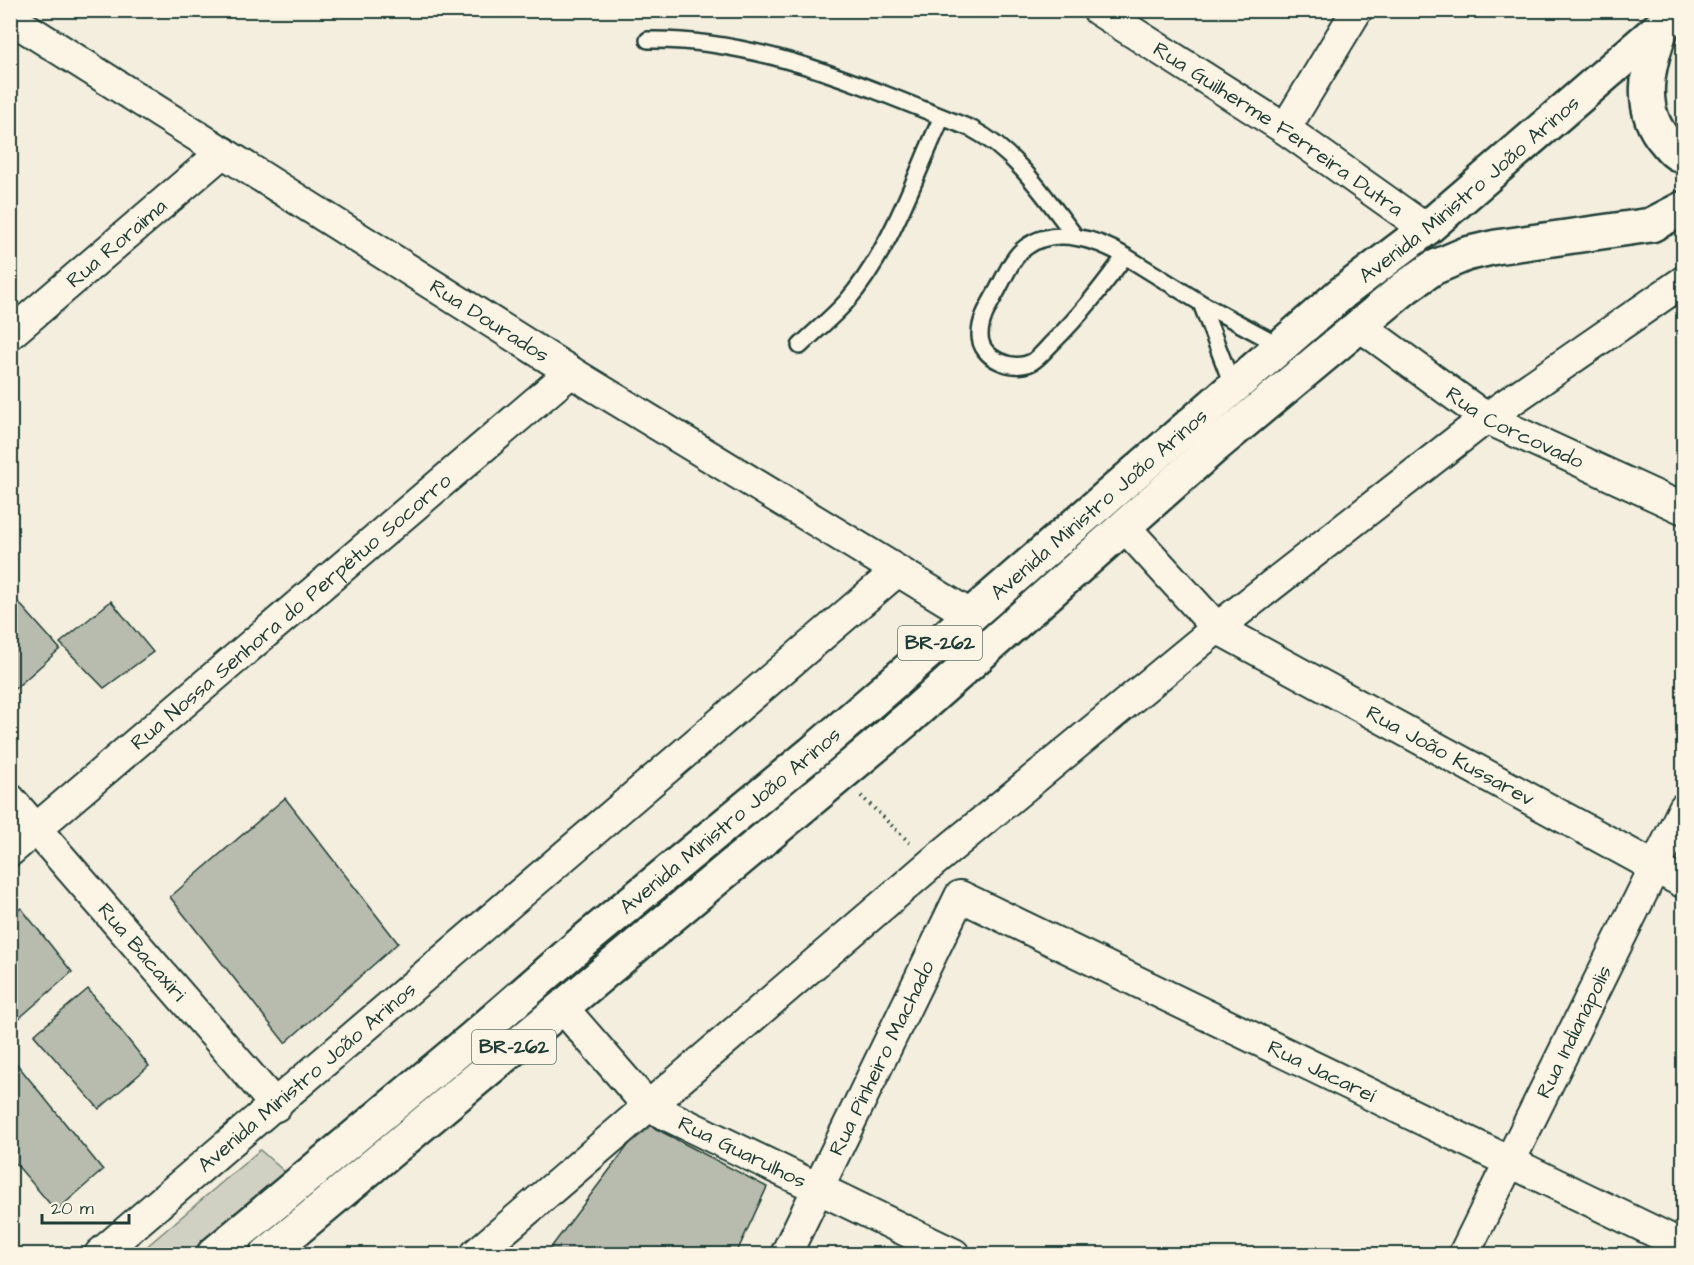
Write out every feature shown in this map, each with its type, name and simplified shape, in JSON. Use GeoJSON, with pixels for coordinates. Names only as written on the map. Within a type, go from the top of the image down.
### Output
{"type":"FeatureCollection","features":[{"type":"Feature","properties":{"kind":"highway"},"geometry":{"type":"LineString","coordinates":[[1671,19],[1650,58],[1648,111],[1658,133],[1677,154],[1683,156]]}},
{"type":"Feature","properties":{"kind":"highway","name":"Avenida Ministro João Arinos"},"geometry":{"type":"LineString","coordinates":[[214,1254],[972,616],[1342,293],[1426,229],[1671,19]]}},
{"type":"Feature","properties":{"kind":"highway","name":"Avenida Ministro João Arinos"},"geometry":{"type":"LineString","coordinates":[[267,1254],[960,674],[1215,446],[1406,286],[1433,268],[1466,254],[1496,247],[1651,225],[1683,208]]}},
{"type":"Feature","properties":{"kind":"street"},"geometry":{"type":"LineString","coordinates":[[1286,129],[1358,10]]}},
{"type":"Feature","properties":{"kind":"street","name":"Rua Guilherme Ferreira Dutra"},"geometry":{"type":"LineString","coordinates":[[1105,12],[1286,129],[1426,229]]}},
{"type":"Feature","properties":{"kind":"street","name":"Rua Dourados"},"geometry":{"type":"LineString","coordinates":[[10,18],[571,372],[896,572],[972,616]]}},
{"type":"Feature","properties":{"kind":"street","name":"Rua Roraima"},"geometry":{"type":"LineString","coordinates":[[10,334],[222,152]]}},
{"type":"Feature","properties":{"kind":"street"},"geometry":{"type":"LineString","coordinates":[[476,1254],[932,863],[1217,628],[1486,418],[1683,281]]}},
{"type":"Feature","properties":{"kind":"street","name":"Rua Corcovado"},"geometry":{"type":"LineString","coordinates":[[1360,326],[1486,418],[1683,509]]}},
{"type":"Feature","properties":{"kind":"street","name":"Rua Nossa Senhora do Perpétuo Socorro"},"geometry":{"type":"LineString","coordinates":[[10,851],[571,372]]}},
{"type":"Feature","properties":{"kind":"street","name":"Rua João Kussarev"},"geometry":{"type":"LineString","coordinates":[[1124,526],[1217,628],[1683,884]]}},
{"type":"Feature","properties":{"kind":"street","name":"Avenida Ministro João Arinos"},"geometry":{"type":"LineString","coordinates":[[100,1254],[276,1106],[896,572]]}},
{"type":"Feature","properties":{"kind":"street","name":"Rua Bacaxiri"},"geometry":{"type":"LineString","coordinates":[[10,799],[276,1106]]}},
{"type":"Feature","properties":{"kind":"street","name":"Rua Indianápolis"},"geometry":{"type":"LineString","coordinates":[[1464,1254],[1683,808]]}},
{"type":"Feature","properties":{"kind":"street","name":"Rua Jacareí"},"geometry":{"type":"LineString","coordinates":[[960,896],[1683,1246]]}},
{"type":"Feature","properties":{"kind":"street","name":"Rua Pinheiro Machado"},"geometry":{"type":"LineString","coordinates":[[786,1254],[960,896]]}},
{"type":"Feature","properties":{"kind":"street","name":"Rua Guarulhos"},"geometry":{"type":"LineString","coordinates":[[562,1007],[648,1106],[954,1254]]}},
{"type":"Feature","properties":{"kind":"lane"},"geometry":{"type":"LineString","coordinates":[[648,40],[686,39],[789,60],[942,117],[993,140],[1034,182],[1075,236]]}},
{"type":"Feature","properties":{"kind":"lane"},"geometry":{"type":"LineString","coordinates":[[800,346],[846,301],[867,273],[884,244],[942,117]]}},
{"type":"Feature","properties":{"kind":"lane"},"geometry":{"type":"LineString","coordinates":[[1125,255],[1081,315],[1033,362],[1014,366],[990,357],[980,338],[982,319],[1010,268],[1025,248],[1051,237],[1075,236],[1125,255],[1201,303],[1281,345]]}},
{"type":"Feature","properties":{"kind":"lane"},"geometry":{"type":"LineString","coordinates":[[1201,303],[1233,387]]}},
{"type":"Feature","properties":{"kind":"path"},"geometry":{"type":"LineString","coordinates":[[838,776],[932,863]]}},
{"type":"Feature","properties":{"kind":"shaded area"},"geometry":{"type":"Polygon","coordinates":[[[260,1150],[286,1173],[188,1254],[138,1254],[260,1150]]]}},
{"type":"Feature","properties":{"kind":"building"},"geometry":{"type":"Polygon","coordinates":[[[111,601],[153,652],[104,688],[60,643],[111,601]]]}},
{"type":"Feature","properties":{"kind":"building"},"geometry":{"type":"Polygon","coordinates":[[[19,603],[60,649],[10,693],[10,614],[19,603]]]}},
{"type":"Feature","properties":{"kind":"building"},"geometry":{"type":"Polygon","coordinates":[[[285,798],[398,943],[285,1043],[170,897],[285,798]]]}},
{"type":"Feature","properties":{"kind":"building"},"geometry":{"type":"Polygon","coordinates":[[[21,908],[72,972],[16,1021],[10,1014],[10,916],[21,908]]]}},
{"type":"Feature","properties":{"kind":"building"},"geometry":{"type":"Polygon","coordinates":[[[88,989],[149,1066],[99,1109],[34,1035],[88,989]]]}},
{"type":"Feature","properties":{"kind":"building"},"geometry":{"type":"Polygon","coordinates":[[[16,1063],[103,1170],[56,1211],[10,1157],[10,1067],[16,1063]]]}},
{"type":"Feature","properties":{"kind":"building"},"geometry":{"type":"Polygon","coordinates":[[[645,1123],[767,1187],[736,1254],[546,1254],[645,1123]]]}}]}
